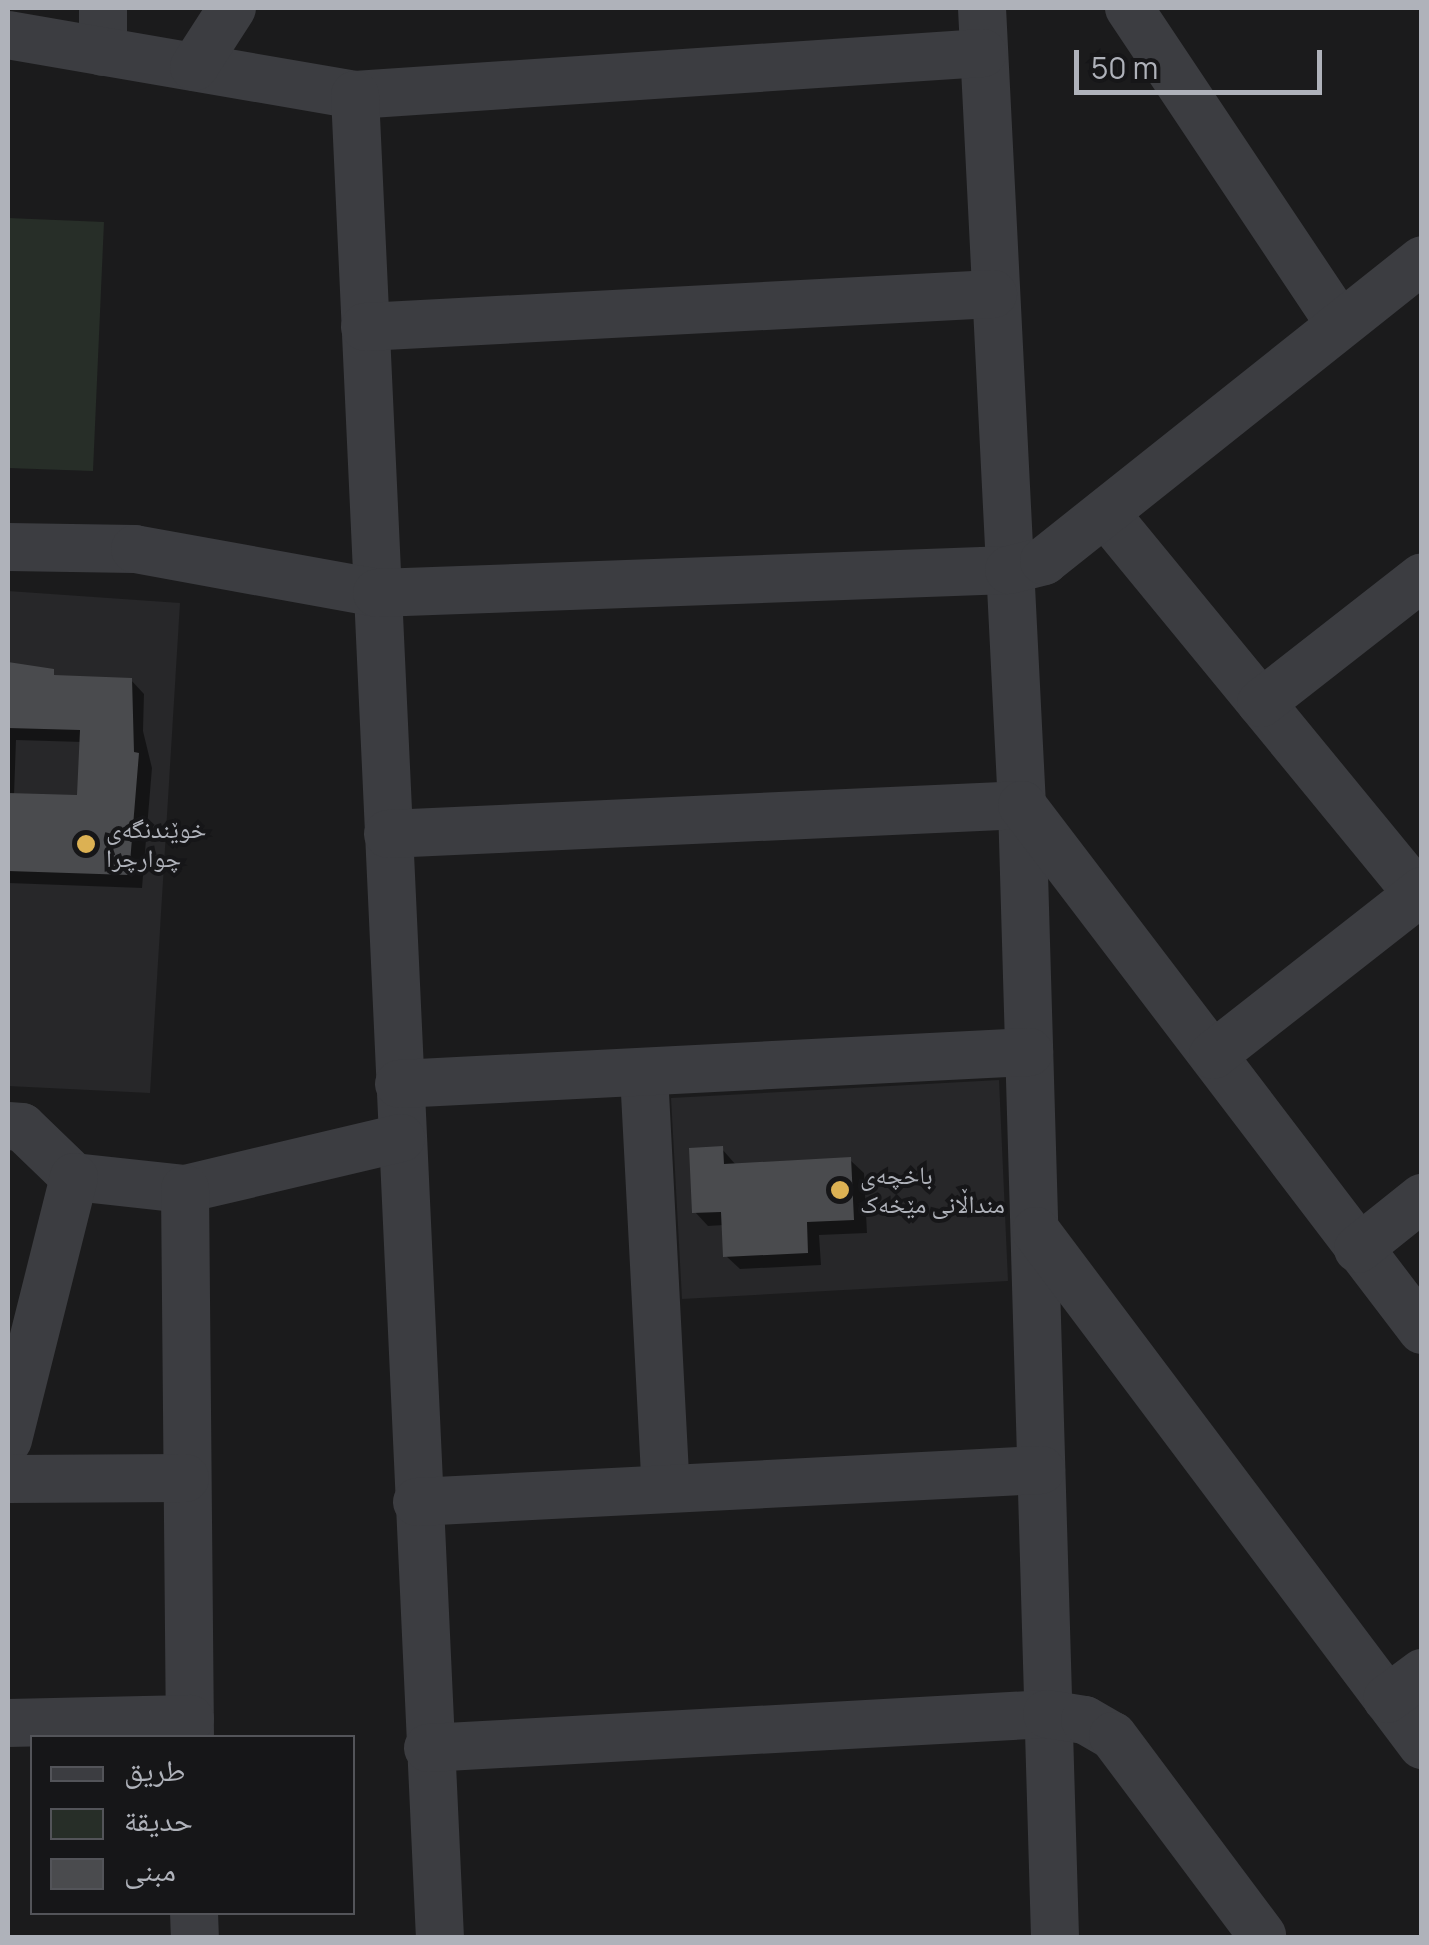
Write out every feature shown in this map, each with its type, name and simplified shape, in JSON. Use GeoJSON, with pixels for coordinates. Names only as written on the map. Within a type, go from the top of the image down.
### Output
{"type":"FeatureCollection","features":[{"type":"Feature","properties":{"kind":"street"},"geometry":{"type":"LineString","coordinates":[[194,67],[232,8]]}},
{"type":"Feature","properties":{"kind":"street"},"geometry":{"type":"LineString","coordinates":[[1129,8],[1340,324]]}},
{"type":"Feature","properties":{"kind":"street"},"geometry":{"type":"LineString","coordinates":[[8,35],[103,30],[194,67],[355,95],[983,30],[992,294],[1022,804],[1055,1938]]}},
{"type":"Feature","properties":{"kind":"street"},"geometry":{"type":"LineString","coordinates":[[355,95],[428,1748],[440,1938]]}},
{"type":"Feature","properties":{"kind":"street"},"geometry":{"type":"LineString","coordinates":[[8,547],[135,549],[377,593],[1010,570],[1044,560],[1422,260]]}},
{"type":"Feature","properties":{"kind":"street"},"geometry":{"type":"LineString","coordinates":[[365,328],[992,294]]}},
{"type":"Feature","properties":{"kind":"street"},"geometry":{"type":"LineString","coordinates":[[1105,513],[1420,892],[1213,1054]]}},
{"type":"Feature","properties":{"kind":"street"},"geometry":{"type":"LineString","coordinates":[[1261,702],[1422,577]]}},
{"type":"Feature","properties":{"kind":"street"},"geometry":{"type":"LineString","coordinates":[[388,834],[1022,804]]}},
{"type":"Feature","properties":{"kind":"street"},"geometry":{"type":"LineString","coordinates":[[1022,804],[1422,1330]]}},
{"type":"Feature","properties":{"kind":"street"},"geometry":{"type":"LineString","coordinates":[[399,1084],[1030,1052]]}},
{"type":"Feature","properties":{"kind":"street"},"geometry":{"type":"LineString","coordinates":[[644,1074],[666,1487]]}},
{"type":"Feature","properties":{"kind":"street"},"geometry":{"type":"LineString","coordinates":[[8,1126],[22,1127],[74,1177],[185,1190],[401,1138]]}},
{"type":"Feature","properties":{"kind":"street"},"geometry":{"type":"LineString","coordinates":[[8,1440],[74,1177]]}},
{"type":"Feature","properties":{"kind":"street"},"geometry":{"type":"LineString","coordinates":[[8,1723],[190,1728],[184,1478],[185,1190]]}},
{"type":"Feature","properties":{"kind":"street"},"geometry":{"type":"LineString","coordinates":[[1358,1248],[1422,1198]]}},
{"type":"Feature","properties":{"kind":"street"},"geometry":{"type":"LineString","coordinates":[[1036,1231],[1404,1686],[1422,1745]]}},
{"type":"Feature","properties":{"kind":"street"},"geometry":{"type":"LineString","coordinates":[[418,1502],[1042,1470]]}},
{"type":"Feature","properties":{"kind":"street"},"geometry":{"type":"LineString","coordinates":[[8,1479],[184,1478]]}},
{"type":"Feature","properties":{"kind":"street"},"geometry":{"type":"LineString","coordinates":[[428,1748],[1047,1714],[1085,1720],[1113,1736],[1262,1935]]}},
{"type":"Feature","properties":{"kind":"shaded area","name":"خوێندنگەی چوارچرا"},"geometry":{"type":"Polygon","coordinates":[[[8,591],[180,603],[150,1093],[8,1086],[8,591]]]}},
{"type":"Feature","properties":{"kind":"shaded area","name":"باخچەی منداڵانی مێخەک"},"geometry":{"type":"Polygon","coordinates":[[[999,1080],[1008,1281],[682,1299],[671,1098],[999,1080]]]}},
{"type":"Feature","properties":{"kind":"green space"},"geometry":{"type":"Polygon","coordinates":[[[8,218],[104,222],[93,471],[8,468],[8,218]]]}},
{"type":"Feature","properties":{"kind":"building"},"geometry":{"type":"Polygon","coordinates":[[[8,662],[54,669],[54,675],[132,678],[134,752],[139,753],[129,875],[8,871],[8,793],[77,795],[80,730],[8,728],[8,662]]]}},
{"type":"Feature","properties":{"kind":"building"},"geometry":{"type":"Polygon","coordinates":[[[723,1146],[724,1164],[851,1157],[854,1220],[807,1222],[808,1253],[723,1257],[721,1212],[692,1213],[689,1148],[723,1146]]]}},
{"type":"Feature","properties":{"kind":"place","name":"خوێندنگەی چوارچرا"},"geometry":{"type":"Point","coordinates":[86,844]}},
{"type":"Feature","properties":{"kind":"place","name":"باخچەی منداڵانی مێخەک"},"geometry":{"type":"Point","coordinates":[840,1190]}}]}
